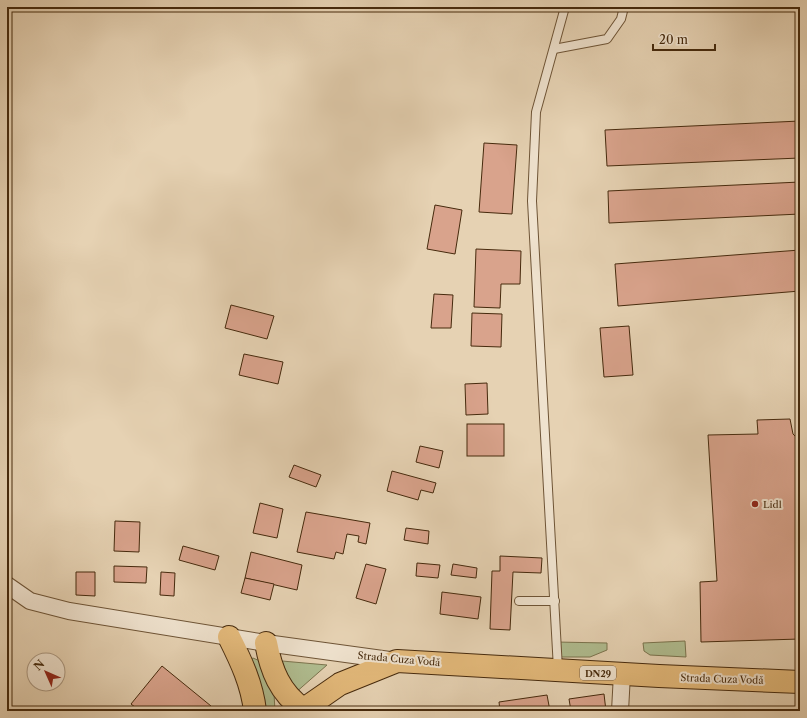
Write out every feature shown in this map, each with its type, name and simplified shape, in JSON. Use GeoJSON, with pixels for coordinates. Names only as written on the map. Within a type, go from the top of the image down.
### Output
{"type":"FeatureCollection","features":[{"type":"Feature","properties":{"kind":"main road"},"geometry":{"type":"LineString","coordinates":[[229,637],[251,688],[255,711]]}},
{"type":"Feature","properties":{"kind":"main road"},"geometry":{"type":"LineString","coordinates":[[266,644],[276,678],[291,701],[302,710]]}},
{"type":"Feature","properties":{"kind":"main road","name":"Strada Cuza Vodă"},"geometry":{"type":"LineString","coordinates":[[397,661],[558,671],[800,682]]}},
{"type":"Feature","properties":{"kind":"main road","name":"DN29"},"geometry":{"type":"LineString","coordinates":[[302,710],[340,684],[397,661]]}},
{"type":"Feature","properties":{"kind":"street","name":"Strada Cuza Vodă"},"geometry":{"type":"LineString","coordinates":[[7,585],[30,601],[69,611],[266,644],[397,661]]}},
{"type":"Feature","properties":{"kind":"street"},"geometry":{"type":"LineString","coordinates":[[620,711],[622,674]]}},
{"type":"Feature","properties":{"kind":"lane"},"geometry":{"type":"LineString","coordinates":[[558,671],[532,201],[536,112],[565,7]]}},
{"type":"Feature","properties":{"kind":"lane"},"geometry":{"type":"LineString","coordinates":[[554,49],[607,39],[621,19],[624,7]]}},
{"type":"Feature","properties":{"kind":"lane"},"geometry":{"type":"LineString","coordinates":[[519,601],[555,601]]}},
{"type":"Feature","properties":{"kind":"green space"},"geometry":{"type":"Polygon","coordinates":[[[685,641],[686,657],[650,655],[644,651],[643,643],[685,641]]]}},
{"type":"Feature","properties":{"kind":"green space"},"geometry":{"type":"Polygon","coordinates":[[[556,642],[607,643],[607,650],[590,657],[557,657],[556,642]]]}},
{"type":"Feature","properties":{"kind":"green space"},"geometry":{"type":"Polygon","coordinates":[[[253,658],[260,661],[274,694],[275,711],[264,711],[251,659],[253,658]]]}},
{"type":"Feature","properties":{"kind":"green space"},"geometry":{"type":"Polygon","coordinates":[[[282,661],[327,665],[294,694],[282,661]]]}},
{"type":"Feature","properties":{"kind":"building"},"geometry":{"type":"Polygon","coordinates":[[[800,121],[800,158],[607,166],[605,130],[800,121]]]}},
{"type":"Feature","properties":{"kind":"building"},"geometry":{"type":"Polygon","coordinates":[[[484,143],[517,145],[512,214],[479,212],[484,143]]]}},
{"type":"Feature","properties":{"kind":"building"},"geometry":{"type":"Polygon","coordinates":[[[800,182],[800,214],[609,223],[608,191],[800,182]]]}},
{"type":"Feature","properties":{"kind":"building"},"geometry":{"type":"Polygon","coordinates":[[[435,205],[462,210],[455,254],[427,249],[435,205]]]}},
{"type":"Feature","properties":{"kind":"building"},"geometry":{"type":"Polygon","coordinates":[[[476,249],[521,251],[520,284],[501,284],[500,308],[474,307],[476,249]]]}},
{"type":"Feature","properties":{"kind":"building"},"geometry":{"type":"Polygon","coordinates":[[[800,250],[800,291],[618,306],[615,264],[800,250]]]}},
{"type":"Feature","properties":{"kind":"building"},"geometry":{"type":"Polygon","coordinates":[[[434,294],[453,295],[451,328],[431,328],[434,294]]]}},
{"type":"Feature","properties":{"kind":"building"},"geometry":{"type":"Polygon","coordinates":[[[231,305],[274,316],[267,339],[225,328],[231,305]]]}},
{"type":"Feature","properties":{"kind":"building"},"geometry":{"type":"Polygon","coordinates":[[[472,313],[502,314],[501,347],[471,346],[472,313]]]}},
{"type":"Feature","properties":{"kind":"building"},"geometry":{"type":"Polygon","coordinates":[[[629,326],[633,375],[604,377],[600,328],[629,326]]]}},
{"type":"Feature","properties":{"kind":"building"},"geometry":{"type":"Polygon","coordinates":[[[244,354],[283,362],[278,384],[239,375],[244,354]]]}},
{"type":"Feature","properties":{"kind":"building"},"geometry":{"type":"Polygon","coordinates":[[[487,383],[488,414],[466,415],[465,384],[487,383]]]}},
{"type":"Feature","properties":{"kind":"building","name":"Lidl"},"geometry":{"type":"Polygon","coordinates":[[[790,419],[793,434],[796,437],[800,639],[701,642],[700,582],[717,581],[708,435],[758,434],[757,420],[790,419]]]}},
{"type":"Feature","properties":{"kind":"building"},"geometry":{"type":"Polygon","coordinates":[[[467,424],[504,424],[504,456],[467,456],[467,424]]]}},
{"type":"Feature","properties":{"kind":"building"},"geometry":{"type":"Polygon","coordinates":[[[420,446],[443,451],[439,468],[416,462],[420,446]]]}},
{"type":"Feature","properties":{"kind":"building"},"geometry":{"type":"Polygon","coordinates":[[[294,465],[321,475],[316,487],[289,477],[294,465]]]}},
{"type":"Feature","properties":{"kind":"building"},"geometry":{"type":"Polygon","coordinates":[[[392,471],[436,483],[433,493],[421,490],[418,500],[387,491],[392,471]]]}},
{"type":"Feature","properties":{"kind":"building"},"geometry":{"type":"Polygon","coordinates":[[[260,503],[283,509],[277,538],[253,533],[260,503]]]}},
{"type":"Feature","properties":{"kind":"building"},"geometry":{"type":"Polygon","coordinates":[[[306,512],[370,523],[366,544],[358,542],[359,536],[347,534],[343,554],[336,552],[334,559],[297,552],[306,512]]]}},
{"type":"Feature","properties":{"kind":"building"},"geometry":{"type":"Polygon","coordinates":[[[115,521],[140,522],[139,552],[114,551],[115,521]]]}},
{"type":"Feature","properties":{"kind":"building"},"geometry":{"type":"Polygon","coordinates":[[[406,528],[429,531],[428,544],[404,540],[406,528]]]}},
{"type":"Feature","properties":{"kind":"building"},"geometry":{"type":"Polygon","coordinates":[[[183,546],[219,556],[215,570],[179,560],[183,546]]]}},
{"type":"Feature","properties":{"kind":"building"},"geometry":{"type":"Polygon","coordinates":[[[251,552],[302,565],[297,590],[245,578],[251,552]]]}},
{"type":"Feature","properties":{"kind":"building"},"geometry":{"type":"Polygon","coordinates":[[[500,556],[542,558],[541,573],[513,572],[510,630],[490,629],[492,571],[500,571],[500,556]]]}},
{"type":"Feature","properties":{"kind":"building"},"geometry":{"type":"Polygon","coordinates":[[[417,563],[440,565],[438,578],[416,576],[417,563]]]}},
{"type":"Feature","properties":{"kind":"building"},"geometry":{"type":"Polygon","coordinates":[[[366,564],[386,569],[376,604],[356,598],[366,564]]]}},
{"type":"Feature","properties":{"kind":"building"},"geometry":{"type":"Polygon","coordinates":[[[453,564],[477,568],[476,578],[451,575],[453,564]]]}},
{"type":"Feature","properties":{"kind":"building"},"geometry":{"type":"Polygon","coordinates":[[[114,566],[147,567],[146,583],[114,582],[114,566]]]}},
{"type":"Feature","properties":{"kind":"building"},"geometry":{"type":"Polygon","coordinates":[[[76,572],[95,572],[95,596],[76,595],[76,572]]]}},
{"type":"Feature","properties":{"kind":"building"},"geometry":{"type":"Polygon","coordinates":[[[161,572],[175,573],[174,596],[160,595],[161,572]]]}},
{"type":"Feature","properties":{"kind":"building"},"geometry":{"type":"Polygon","coordinates":[[[245,578],[274,584],[270,600],[241,593],[245,578]]]}},
{"type":"Feature","properties":{"kind":"building"},"geometry":{"type":"Polygon","coordinates":[[[442,592],[481,597],[478,619],[440,614],[442,592]]]}},
{"type":"Feature","properties":{"kind":"building"},"geometry":{"type":"Polygon","coordinates":[[[162,666],[211,706],[211,711],[140,711],[131,704],[162,666]]]}},
{"type":"Feature","properties":{"kind":"building"},"geometry":{"type":"Polygon","coordinates":[[[604,694],[606,711],[571,711],[569,699],[604,694]]]}},
{"type":"Feature","properties":{"kind":"building"},"geometry":{"type":"Polygon","coordinates":[[[547,695],[550,711],[500,711],[499,702],[547,695]]]}},
{"type":"Feature","properties":{"kind":"building"},"geometry":{"type":"Polygon","coordinates":[[[455,707],[455,711],[433,711],[455,707]]]}},
{"type":"Feature","properties":{"kind":"place","name":"Lidl"},"geometry":{"type":"Point","coordinates":[755,504]}}]}
